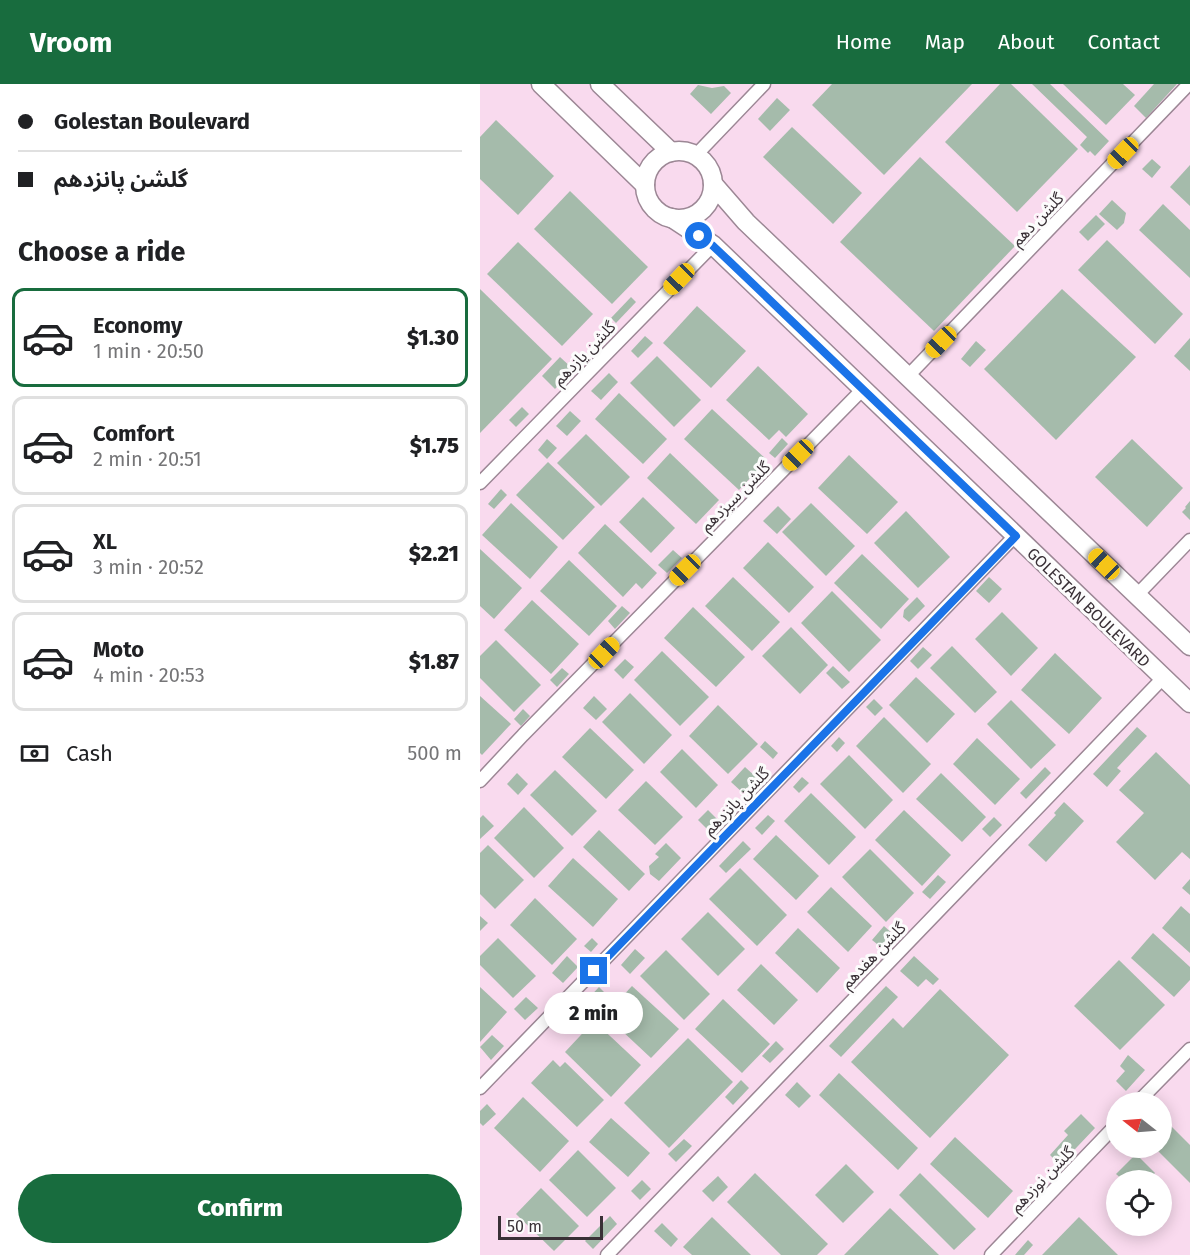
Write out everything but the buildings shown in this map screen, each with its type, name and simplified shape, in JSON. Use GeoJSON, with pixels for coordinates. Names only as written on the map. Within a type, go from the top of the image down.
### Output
{"type":"FeatureCollection","features":[{"type":"Feature","properties":{"kind":"street"},"geometry":{"type":"LineString","coordinates":[[541,84],[645,185]]}},
{"type":"Feature","properties":{"kind":"street"},"geometry":{"type":"LineString","coordinates":[[600,84],[671,152]]}},
{"type":"Feature","properties":{"kind":"street"},"geometry":{"type":"LineString","coordinates":[[696,155],[764,84]]}},
{"type":"Feature","properties":{"kind":"street","name":"گلشن دهم"},"geometry":{"type":"LineString","coordinates":[[908,376],[1189,84]]}},
{"type":"Feature","properties":{"kind":"street"},"geometry":{"type":"LineString","coordinates":[[713,184],[709,200],[698,213],[687,218],[672,219],[662,215],[652,206],[646,195],[645,185],[646,174],[659,157],[671,152],[684,151],[696,155],[708,167],[713,184],[746,222],[1190,645]]}},
{"type":"Feature","properties":{"kind":"street","name":"GOLESTAN BOULEVARD"},"geometry":{"type":"LineString","coordinates":[[672,219],[712,245],[1190,703]]}},
{"type":"Feature","properties":{"kind":"street","name":"گلشن یازدهم"},"geometry":{"type":"LineString","coordinates":[[480,483],[712,245]]}},
{"type":"Feature","properties":{"kind":"street","name":"گلشن سیزدهم"},"geometry":{"type":"LineString","coordinates":[[480,781],[863,389]]}},
{"type":"Feature","properties":{"kind":"street","name":"گلشن پانزدهم"},"geometry":{"type":"LineString","coordinates":[[480,1088],[1016,536]]}},
{"type":"Feature","properties":{"kind":"street"},"geometry":{"type":"LineString","coordinates":[[1137,595],[1190,540]]}},
{"type":"Feature","properties":{"kind":"street","name":"گلشن هفدهم"},"geometry":{"type":"LineString","coordinates":[[607,1255],[1163,678]]}},
{"type":"Feature","properties":{"kind":"street"},"geometry":{"type":"LineString","coordinates":[[1148,1092],[1190,1048]]}},
{"type":"Feature","properties":{"kind":"street","name":"گلشن نوزدهم"},"geometry":{"type":"LineString","coordinates":[[991,1255],[1106,1135]]}},
{"type":"Feature","properties":{"kind":"shaded area"},"geometry":{"type":"Polygon","coordinates":[[[480,84],[1190,84],[1190,1255],[480,1255],[480,84]]]}},
{"type":"Feature","properties":{"kind":"route"},"geometry":{"type":"LineString","coordinates":[[594,971],[1016,536],[729,261],[699,236]]}}]}
